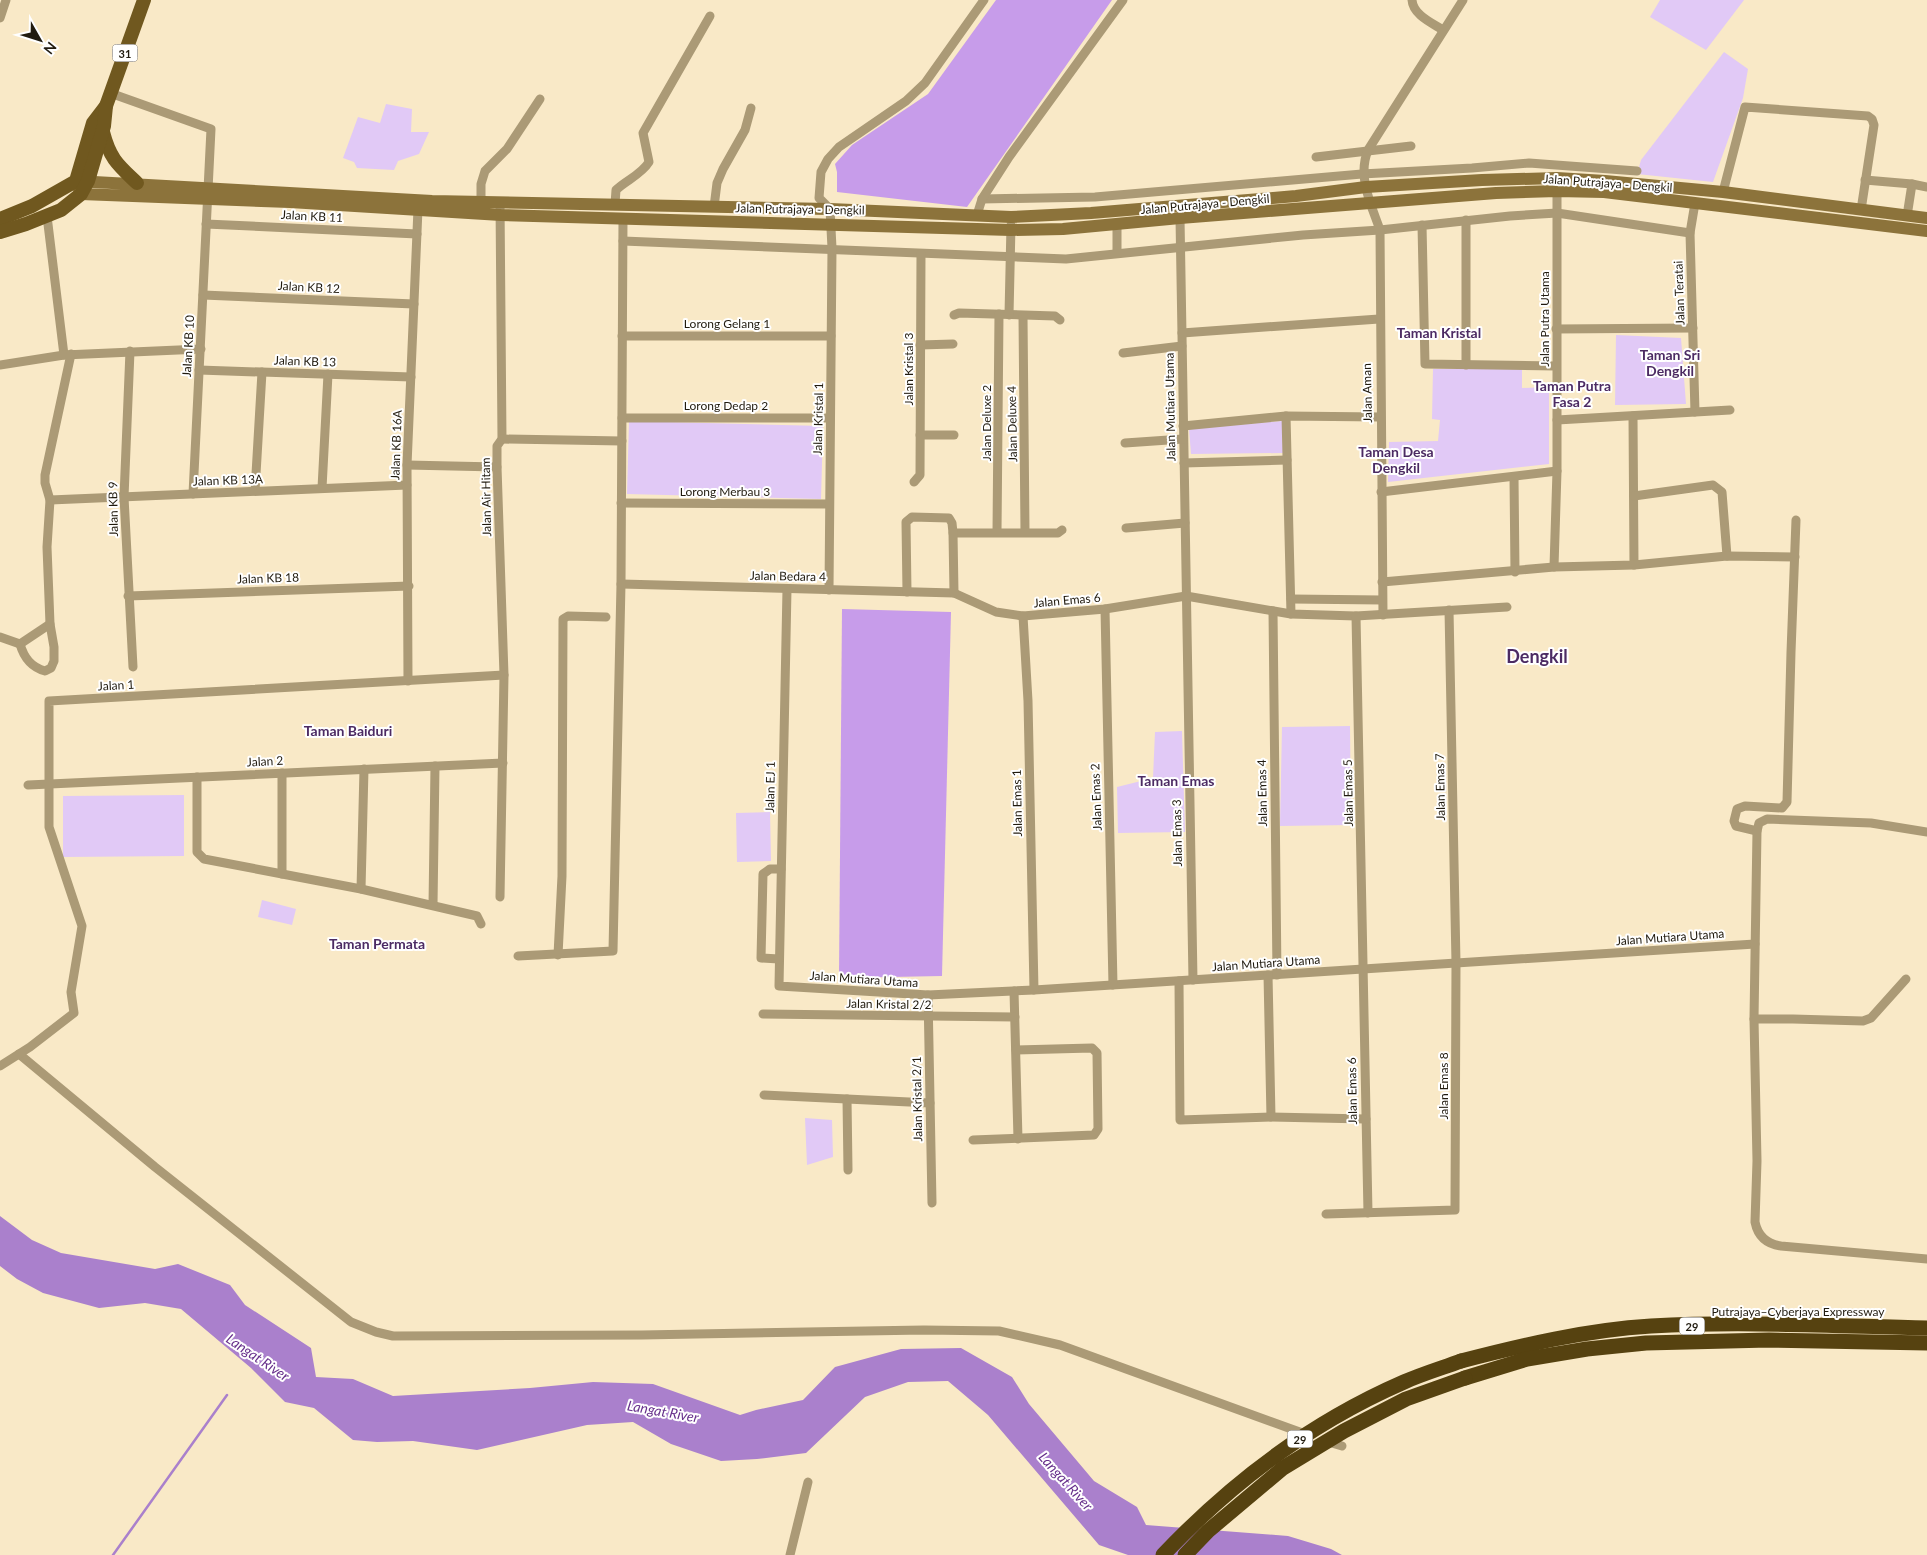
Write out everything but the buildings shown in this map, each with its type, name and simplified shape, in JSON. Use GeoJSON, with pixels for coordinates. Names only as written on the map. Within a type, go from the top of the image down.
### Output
{"type":"FeatureCollection","features":[{"type":"Feature","properties":{"kind":"highway","name":"Putrajaya–Cyberjaya Expressway"},"geometry":{"type":"LineString","coordinates":[[1163,1555],[1196,1520],[1240,1482],[1285,1448],[1343,1412],[1403,1382],[1461,1361],[1535,1342],[1592,1332],[1650,1326],[1773,1325],[1927,1328]]}},
{"type":"Feature","properties":{"kind":"highway","name":"29"},"geometry":{"type":"LineString","coordinates":[[1185,1555],[1208,1531],[1284,1468],[1344,1431],[1406,1399],[1527,1359],[1587,1349],[1646,1343],[1769,1340],[1927,1343]]}},
{"type":"Feature","properties":{"kind":"main road","name":"31"},"geometry":{"type":"LineString","coordinates":[[82,185],[103,132],[108,100],[144,0]]}},
{"type":"Feature","properties":{"kind":"main road","name":"31"},"geometry":{"type":"LineString","coordinates":[[82,185],[93,123],[108,100]]}},
{"type":"Feature","properties":{"kind":"main road"},"geometry":{"type":"LineString","coordinates":[[103,132],[107,148],[113,160],[137,184]]}},
{"type":"Feature","properties":{"kind":"main road","name":"Jalan Putrajaya - Dengkil"},"geometry":{"type":"LineString","coordinates":[[500,209],[623,219],[830,224],[1011,223],[1091,213],[1296,196],[1430,177],[1558,178],[1723,192],[1861,210],[1907,222]]}},
{"type":"Feature","properties":{"kind":"main road"},"geometry":{"type":"LineString","coordinates":[[0,219],[82,185],[137,184],[208,193],[481,202],[500,209]]}},
{"type":"Feature","properties":{"kind":"main road"},"geometry":{"type":"LineString","coordinates":[[82,185],[418,209],[500,209]]}},
{"type":"Feature","properties":{"kind":"main road"},"geometry":{"type":"LineString","coordinates":[[0,232],[61,210],[82,185]]}},
{"type":"Feature","properties":{"kind":"main road","name":"Jalan Putrajaya - Dengkil"},"geometry":{"type":"LineString","coordinates":[[500,209],[615,204],[830,209],[977,215],[1011,223],[1063,229],[1370,202],[1557,190],[1604,192],[1695,203],[1907,222]]}},
{"type":"Feature","properties":{"kind":"main road"},"geometry":{"type":"LineString","coordinates":[[1907,222],[1927,218]]}},
{"type":"Feature","properties":{"kind":"main road"},"geometry":{"type":"LineString","coordinates":[[1907,222],[1927,231]]}},
{"type":"Feature","properties":{"kind":"street"},"geometry":{"type":"LineString","coordinates":[[0,18],[6,0]]}},
{"type":"Feature","properties":{"kind":"street"},"geometry":{"type":"LineString","coordinates":[[830,209],[819,198],[821,172],[828,159],[840,147],[906,101],[925,83],[984,0]]}},
{"type":"Feature","properties":{"kind":"street"},"geometry":{"type":"LineString","coordinates":[[977,215],[982,199],[1009,157],[1123,0]]}},
{"type":"Feature","properties":{"kind":"street"},"geometry":{"type":"LineString","coordinates":[[1412,0],[1417,12],[1444,30]]}},
{"type":"Feature","properties":{"kind":"street"},"geometry":{"type":"LineString","coordinates":[[1362,174],[1363,161],[1368,150],[1463,0]]}},
{"type":"Feature","properties":{"kind":"street"},"geometry":{"type":"LineString","coordinates":[[615,204],[616,190],[623,183],[645,169],[649,162],[643,133],[710,16]]}},
{"type":"Feature","properties":{"kind":"street"},"geometry":{"type":"LineString","coordinates":[[481,202],[481,184],[485,171],[507,149],[540,99]]}},
{"type":"Feature","properties":{"kind":"street","name":"Jalan KB 10"},"geometry":{"type":"LineString","coordinates":[[108,100],[211,129],[194,494]]}},
{"type":"Feature","properties":{"kind":"street"},"geometry":{"type":"LineString","coordinates":[[1723,192],[1745,107],[1868,116],[1874,125],[1861,210]]}},
{"type":"Feature","properties":{"kind":"street"},"geometry":{"type":"LineString","coordinates":[[714,207],[717,183],[722,169],[745,130],[751,108]]}},
{"type":"Feature","properties":{"kind":"street"},"geometry":{"type":"LineString","coordinates":[[1316,157],[1411,146]]}},
{"type":"Feature","properties":{"kind":"street"},"geometry":{"type":"LineString","coordinates":[[982,199],[1094,197],[1362,174],[1430,177],[1529,163],[1637,171]]}},
{"type":"Feature","properties":{"kind":"street"},"geometry":{"type":"LineString","coordinates":[[1605,181],[1606,168]]}},
{"type":"Feature","properties":{"kind":"street","name":"Jalan Aman"},"geometry":{"type":"LineString","coordinates":[[1362,174],[1380,230],[1379,319],[1383,615]]}},
{"type":"Feature","properties":{"kind":"street"},"geometry":{"type":"LineString","coordinates":[[1295,180],[1296,196]]}},
{"type":"Feature","properties":{"kind":"street"},"geometry":{"type":"LineString","coordinates":[[1865,180],[1927,187]]}},
{"type":"Feature","properties":{"kind":"street"},"geometry":{"type":"LineString","coordinates":[[1907,222],[1912,184]]}},
{"type":"Feature","properties":{"kind":"street","name":"Jalan Putra Utama"},"geometry":{"type":"LineString","coordinates":[[1554,567],[1557,472],[1557,190]]}},
{"type":"Feature","properties":{"kind":"street","name":"Jalan Teratai"},"geometry":{"type":"LineString","coordinates":[[1695,203],[1690,233],[1695,412]]}},
{"type":"Feature","properties":{"kind":"street","name":"Jalan KB 16A"},"geometry":{"type":"LineString","coordinates":[[408,681],[407,465],[418,209]]}},
{"type":"Feature","properties":{"kind":"street","name":"Jalan Air Hitam"},"geometry":{"type":"LineString","coordinates":[[500,209],[502,439],[497,446],[497,467],[504,675],[500,897]]}},
{"type":"Feature","properties":{"kind":"street","name":"Jalan Kristal 1"},"geometry":{"type":"LineString","coordinates":[[829,590],[832,248],[830,209]]}},
{"type":"Feature","properties":{"kind":"street"},"geometry":{"type":"LineString","coordinates":[[623,241],[1066,259],[1181,246],[1557,213],[1690,233]]}},
{"type":"Feature","properties":{"kind":"street"},"geometry":{"type":"LineString","coordinates":[[20,644],[23,654],[30,663],[38,669],[45,671],[51,668],[54,661],[54,647],[50,624],[47,547],[50,500],[45,484],[45,475],[67,355],[47,216]]}},
{"type":"Feature","properties":{"kind":"street","name":"Jalan Mutiara Utama"},"geometry":{"type":"LineString","coordinates":[[1180,218],[1186,596]]}},
{"type":"Feature","properties":{"kind":"street"},"geometry":{"type":"LineString","coordinates":[[518,956],[613,951],[621,584],[623,219]]}},
{"type":"Feature","properties":{"kind":"street"},"geometry":{"type":"LineString","coordinates":[[1466,220],[1466,365]]}},
{"type":"Feature","properties":{"kind":"street"},"geometry":{"type":"LineString","coordinates":[[1010,315],[1011,223]]}},
{"type":"Feature","properties":{"kind":"street","name":"Jalan KB 11"},"geometry":{"type":"LineString","coordinates":[[206,224],[417,234]]}},
{"type":"Feature","properties":{"kind":"street"},"geometry":{"type":"LineString","coordinates":[[1117,225],[1117,253]]}},
{"type":"Feature","properties":{"kind":"street"},"geometry":{"type":"LineString","coordinates":[[1422,225],[1424,363],[1428,365],[1556,366]]}},
{"type":"Feature","properties":{"kind":"street","name":"Jalan Kristal 3"},"geometry":{"type":"LineString","coordinates":[[914,482],[920,475],[921,254]]}},
{"type":"Feature","properties":{"kind":"street","name":"Jalan KB 12"},"geometry":{"type":"LineString","coordinates":[[203,295],[414,304]]}},
{"type":"Feature","properties":{"kind":"street"},"geometry":{"type":"LineString","coordinates":[[954,314],[1056,316],[1060,320]]}},
{"type":"Feature","properties":{"kind":"street","name":"Jalan Deluxe 2"},"geometry":{"type":"LineString","coordinates":[[997,532],[999,314]]}},
{"type":"Feature","properties":{"kind":"street","name":"Jalan Deluxe 4"},"geometry":{"type":"LineString","coordinates":[[1023,316],[1026,532]]}},
{"type":"Feature","properties":{"kind":"street"},"geometry":{"type":"LineString","coordinates":[[1182,333],[1379,319]]}},
{"type":"Feature","properties":{"kind":"street"},"geometry":{"type":"LineString","coordinates":[[1556,329],[1693,328]]}},
{"type":"Feature","properties":{"kind":"street","name":"Lorong Gelang 1"},"geometry":{"type":"LineString","coordinates":[[622,336],[831,336]]}},
{"type":"Feature","properties":{"kind":"street"},"geometry":{"type":"LineString","coordinates":[[920,345],[953,344]]}},
{"type":"Feature","properties":{"kind":"street"},"geometry":{"type":"LineString","coordinates":[[1124,353],[1182,346]]}},
{"type":"Feature","properties":{"kind":"street"},"geometry":{"type":"LineString","coordinates":[[0,365],[67,355],[200,348]]}},
{"type":"Feature","properties":{"kind":"street","name":"Jalan KB 9"},"geometry":{"type":"LineString","coordinates":[[130,351],[124,497],[133,667]]}},
{"type":"Feature","properties":{"kind":"street","name":"Jalan KB 13"},"geometry":{"type":"LineString","coordinates":[[199,370],[411,377]]}},
{"type":"Feature","properties":{"kind":"street"},"geometry":{"type":"LineString","coordinates":[[255,491],[262,372]]}},
{"type":"Feature","properties":{"kind":"street"},"geometry":{"type":"LineString","coordinates":[[322,488],[328,374]]}},
{"type":"Feature","properties":{"kind":"street"},"geometry":{"type":"LineString","coordinates":[[1557,420],[1730,410]]}},
{"type":"Feature","properties":{"kind":"street"},"geometry":{"type":"LineString","coordinates":[[1183,426],[1286,416],[1380,416]]}},
{"type":"Feature","properties":{"kind":"street"},"geometry":{"type":"LineString","coordinates":[[1286,416],[1291,614]]}},
{"type":"Feature","properties":{"kind":"street"},"geometry":{"type":"LineString","coordinates":[[1633,416],[1634,565]]}},
{"type":"Feature","properties":{"kind":"street","name":"Lorong Dedap 2"},"geometry":{"type":"LineString","coordinates":[[622,418],[830,418]]}},
{"type":"Feature","properties":{"kind":"street"},"geometry":{"type":"LineString","coordinates":[[920,435],[954,435]]}},
{"type":"Feature","properties":{"kind":"street"},"geometry":{"type":"LineString","coordinates":[[502,439],[622,440]]}},
{"type":"Feature","properties":{"kind":"street"},"geometry":{"type":"LineString","coordinates":[[1125,443],[1183,439]]}},
{"type":"Feature","properties":{"kind":"street"},"geometry":{"type":"LineString","coordinates":[[1184,463],[1287,460]]}},
{"type":"Feature","properties":{"kind":"street"},"geometry":{"type":"LineString","coordinates":[[407,465],[497,467]]}},
{"type":"Feature","properties":{"kind":"street"},"geometry":{"type":"LineString","coordinates":[[1381,492],[1557,472]]}},
{"type":"Feature","properties":{"kind":"street"},"geometry":{"type":"LineString","coordinates":[[1514,476],[1515,572]]}},
{"type":"Feature","properties":{"kind":"street","name":"Jalan KB 13A"},"geometry":{"type":"LineString","coordinates":[[50,500],[407,485]]}},
{"type":"Feature","properties":{"kind":"street"},"geometry":{"type":"LineString","coordinates":[[1634,496],[1714,486],[1722,492],[1727,556]]}},
{"type":"Feature","properties":{"kind":"street","name":"Lorong Merbau 3"},"geometry":{"type":"LineString","coordinates":[[621,504],[829,504]]}},
{"type":"Feature","properties":{"kind":"street"},"geometry":{"type":"LineString","coordinates":[[907,592],[906,522],[912,517],[949,518],[952,523],[954,593]]}},
{"type":"Feature","properties":{"kind":"street"},"geometry":{"type":"LineString","coordinates":[[1757,831],[1736,826],[1734,821],[1738,809],[1745,806],[1782,808],[1787,802],[1796,520]]}},
{"type":"Feature","properties":{"kind":"street"},"geometry":{"type":"LineString","coordinates":[[1126,528],[1184,523]]}},
{"type":"Feature","properties":{"kind":"street"},"geometry":{"type":"LineString","coordinates":[[953,533],[1058,533],[1062,530]]}},
{"type":"Feature","properties":{"kind":"street"},"geometry":{"type":"LineString","coordinates":[[1382,582],[1515,572],[1554,567],[1634,565],[1727,556],[1795,557]]}},
{"type":"Feature","properties":{"kind":"street","name":"Jalan Bedara 4"},"geometry":{"type":"LineString","coordinates":[[621,584],[954,593]]}},
{"type":"Feature","properties":{"kind":"street","name":"Jalan KB 18"},"geometry":{"type":"LineString","coordinates":[[128,596],[409,586]]}},
{"type":"Feature","properties":{"kind":"street","name":"Jalan EJ 1"},"geometry":{"type":"LineString","coordinates":[[779,986],[787,589]]}},
{"type":"Feature","properties":{"kind":"street","name":"Jalan Emas 6"},"geometry":{"type":"LineString","coordinates":[[954,593],[996,612],[1023,616],[1105,609],[1186,596],[1291,614],[1356,616],[1507,607]]}},
{"type":"Feature","properties":{"kind":"street","name":"Jalan Emas 3"},"geometry":{"type":"LineString","coordinates":[[1186,596],[1193,980]]}},
{"type":"Feature","properties":{"kind":"street"},"geometry":{"type":"LineString","coordinates":[[1291,599],[1382,600]]}},
{"type":"Feature","properties":{"kind":"street","name":"Jalan Emas 2"},"geometry":{"type":"LineString","coordinates":[[1105,609],[1113,985]]}},
{"type":"Feature","properties":{"kind":"street","name":"Jalan Emas 7"},"geometry":{"type":"LineString","coordinates":[[1449,610],[1456,963]]}},
{"type":"Feature","properties":{"kind":"street","name":"Jalan Emas 4"},"geometry":{"type":"LineString","coordinates":[[1270,1118],[1273,611]]}},
{"type":"Feature","properties":{"kind":"street"},"geometry":{"type":"LineString","coordinates":[[558,955],[562,876],[563,619],[568,616],[606,617]]}},
{"type":"Feature","properties":{"kind":"street","name":"Jalan Emas 1"},"geometry":{"type":"LineString","coordinates":[[1023,616],[1028,700],[1034,990]]}},
{"type":"Feature","properties":{"kind":"street","name":"Jalan Emas 5"},"geometry":{"type":"LineString","coordinates":[[1356,616],[1362,969]]}},
{"type":"Feature","properties":{"kind":"street"},"geometry":{"type":"LineString","coordinates":[[20,644],[50,624]]}},
{"type":"Feature","properties":{"kind":"street"},"geometry":{"type":"LineString","coordinates":[[0,637],[20,644]]}},
{"type":"Feature","properties":{"kind":"street","name":"Jalan 1"},"geometry":{"type":"LineString","coordinates":[[19,1054],[74,1014],[71,992],[82,926],[49,827],[49,701],[504,675]]}},
{"type":"Feature","properties":{"kind":"street","name":"Jalan 2"},"geometry":{"type":"LineString","coordinates":[[28,785],[503,763]]}},
{"type":"Feature","properties":{"kind":"street"},"geometry":{"type":"LineString","coordinates":[[433,905],[435,766]]}},
{"type":"Feature","properties":{"kind":"street"},"geometry":{"type":"LineString","coordinates":[[361,889],[364,769]]}},
{"type":"Feature","properties":{"kind":"street"},"geometry":{"type":"LineString","coordinates":[[282,773],[282,874]]}},
{"type":"Feature","properties":{"kind":"street"},"geometry":{"type":"LineString","coordinates":[[196,777],[197,852],[204,859],[361,889],[433,905],[477,916],[482,924]]}},
{"type":"Feature","properties":{"kind":"street"},"geometry":{"type":"LineString","coordinates":[[1927,832],[1871,823],[1767,819],[1759,822],[1757,831],[1754,1019],[1757,1161],[1755,1222],[1757,1232],[1764,1240],[1774,1245],[1927,1259]]}},
{"type":"Feature","properties":{"kind":"street"},"geometry":{"type":"LineString","coordinates":[[779,959],[761,958],[763,874],[770,869],[781,869]]}},
{"type":"Feature","properties":{"kind":"street","name":"Jalan Mutiara Utama"},"geometry":{"type":"LineString","coordinates":[[779,986],[928,995],[1034,990],[1755,944]]}},
{"type":"Feature","properties":{"kind":"street","name":"Jalan Emas 8"},"geometry":{"type":"LineString","coordinates":[[1368,1213],[1455,1210],[1456,963]]}},
{"type":"Feature","properties":{"kind":"street","name":"Jalan Emas 6"},"geometry":{"type":"LineString","coordinates":[[1362,969],[1368,1213]]}},
{"type":"Feature","properties":{"kind":"street"},"geometry":{"type":"LineString","coordinates":[[1754,1019],[1863,1021],[1871,1018],[1906,979]]}},
{"type":"Feature","properties":{"kind":"street"},"geometry":{"type":"LineString","coordinates":[[1179,981],[1180,1120],[1270,1118],[1366,1119]]}},
{"type":"Feature","properties":{"kind":"street"},"geometry":{"type":"LineString","coordinates":[[1014,991],[1018,1139]]}},
{"type":"Feature","properties":{"kind":"street","name":"Jalan Kristal 2/1"},"geometry":{"type":"LineString","coordinates":[[928,995],[932,1202]]}},
{"type":"Feature","properties":{"kind":"street","name":"Jalan Kristal 2/2"},"geometry":{"type":"LineString","coordinates":[[763,1014],[1015,1017]]}},
{"type":"Feature","properties":{"kind":"street"},"geometry":{"type":"LineString","coordinates":[[973,1140],[1094,1135],[1098,1129],[1097,1053],[1092,1048],[1016,1050]]}},
{"type":"Feature","properties":{"kind":"street"},"geometry":{"type":"LineString","coordinates":[[0,1066],[19,1054],[155,1166],[351,1322],[376,1332],[393,1336],[413,1336],[642,1335],[924,1330],[999,1331],[1060,1345],[1342,1446]]}},
{"type":"Feature","properties":{"kind":"street"},"geometry":{"type":"LineString","coordinates":[[764,1095],[930,1102]]}},
{"type":"Feature","properties":{"kind":"street"},"geometry":{"type":"LineString","coordinates":[[847,1099],[848,1170]]}},
{"type":"Feature","properties":{"kind":"street"},"geometry":{"type":"LineString","coordinates":[[1326,1214],[1368,1213]]}},
{"type":"Feature","properties":{"kind":"street"},"geometry":{"type":"LineString","coordinates":[[790,1555],[808,1482]]}},
{"type":"Feature","properties":{"kind":"shaded area"},"geometry":{"type":"Polygon","coordinates":[[[996,0],[1112,0],[967,207],[837,192],[835,164],[852,145],[928,94],[996,0]]]}},
{"type":"Feature","properties":{"kind":"shaded area"},"geometry":{"type":"Polygon","coordinates":[[[1660,0],[1744,0],[1706,50],[1650,17],[1660,0]]]}},
{"type":"Feature","properties":{"kind":"shaded area"},"geometry":{"type":"Polygon","coordinates":[[[1724,52],[1748,69],[1743,98],[1713,182],[1637,174],[1641,160],[1724,52]]]}},
{"type":"Feature","properties":{"kind":"shaded area"},"geometry":{"type":"Polygon","coordinates":[[[386,104],[412,109],[411,132],[429,132],[419,154],[398,161],[394,170],[357,168],[354,162],[343,158],[358,117],[380,123],[386,104]]]}},
{"type":"Feature","properties":{"kind":"shaded area"},"geometry":{"type":"Polygon","coordinates":[[[1616,335],[1681,338],[1686,404],[1615,405],[1616,335]]]}},
{"type":"Feature","properties":{"kind":"shaded area"},"geometry":{"type":"Polygon","coordinates":[[[1433,369],[1522,369],[1522,388],[1549,387],[1549,464],[1388,482],[1389,442],[1438,441],[1440,420],[1432,419],[1433,369]]]}},
{"type":"Feature","properties":{"kind":"shaded area"},"geometry":{"type":"Polygon","coordinates":[[[629,421],[823,426],[821,499],[627,494],[629,421]]]}},
{"type":"Feature","properties":{"kind":"shaded area"},"geometry":{"type":"Polygon","coordinates":[[[1282,421],[1283,453],[1191,454],[1189,429],[1282,421]]]}},
{"type":"Feature","properties":{"kind":"shaded area"},"geometry":{"type":"Polygon","coordinates":[[[842,609],[951,612],[942,976],[839,978],[842,609]]]}},
{"type":"Feature","properties":{"kind":"shaded area"},"geometry":{"type":"Polygon","coordinates":[[[1350,726],[1351,825],[1280,826],[1282,727],[1350,726]]]}},
{"type":"Feature","properties":{"kind":"shaded area"},"geometry":{"type":"Polygon","coordinates":[[[1182,731],[1185,832],[1118,833],[1117,787],[1153,778],[1155,732],[1182,731]]]}},
{"type":"Feature","properties":{"kind":"shaded area"},"geometry":{"type":"Polygon","coordinates":[[[184,795],[184,856],[63,857],[63,796],[184,795]]]}},
{"type":"Feature","properties":{"kind":"shaded area"},"geometry":{"type":"Polygon","coordinates":[[[770,812],[771,861],[737,862],[736,813],[770,812]]]}},
{"type":"Feature","properties":{"kind":"shaded area"},"geometry":{"type":"Polygon","coordinates":[[[262,900],[296,909],[292,925],[258,917],[262,900]]]}},
{"type":"Feature","properties":{"kind":"shaded area"},"geometry":{"type":"Polygon","coordinates":[[[805,1118],[832,1120],[833,1157],[807,1165],[805,1118]]]}},
{"type":"Feature","properties":{"kind":"water","name":"Langat River"},"geometry":{"type":"Polygon","coordinates":[[[0,1216],[32,1240],[61,1253],[155,1269],[178,1264],[230,1285],[245,1305],[311,1348],[316,1377],[353,1379],[393,1396],[530,1388],[593,1382],[653,1384],[740,1415],[803,1400],[835,1367],[901,1349],[961,1348],[1012,1377],[1029,1404],[1094,1481],[1137,1507],[1146,1525],[1288,1536],[1331,1549],[1342,1555],[1128,1555],[1099,1545],[988,1415],[948,1381],[908,1382],[865,1397],[806,1453],[757,1459],[721,1461],[671,1444],[633,1422],[587,1425],[477,1450],[413,1441],[377,1442],[353,1440],[314,1408],[285,1402],[251,1368],[181,1309],[145,1303],[99,1308],[43,1293],[17,1279],[0,1266],[0,1216]]]}},
{"type":"Feature","properties":{"kind":"waterway"},"geometry":{"type":"LineString","coordinates":[[113,1555],[227,1395]]}},
{"type":"Feature","properties":{"kind":"district","name":"Taman Kristal"},"geometry":{"type":"Point","coordinates":[1439,332]}},
{"type":"Feature","properties":{"kind":"district","name":"Taman Sri Dengkil"},"geometry":{"type":"Point","coordinates":[1670,362]}},
{"type":"Feature","properties":{"kind":"district","name":"Taman Putra Fasa 2"},"geometry":{"type":"Point","coordinates":[1572,394]}},
{"type":"Feature","properties":{"kind":"district","name":"Taman Desa Dengkil"},"geometry":{"type":"Point","coordinates":[1396,460]}},
{"type":"Feature","properties":{"kind":"district","name":"Dengkil"},"geometry":{"type":"Point","coordinates":[1537,656]}},
{"type":"Feature","properties":{"kind":"district","name":"Taman Baiduri"},"geometry":{"type":"Point","coordinates":[348,730]}},
{"type":"Feature","properties":{"kind":"district","name":"Taman Emas"},"geometry":{"type":"Point","coordinates":[1176,780]}},
{"type":"Feature","properties":{"kind":"district","name":"Taman Permata"},"geometry":{"type":"Point","coordinates":[377,943]}}]}
